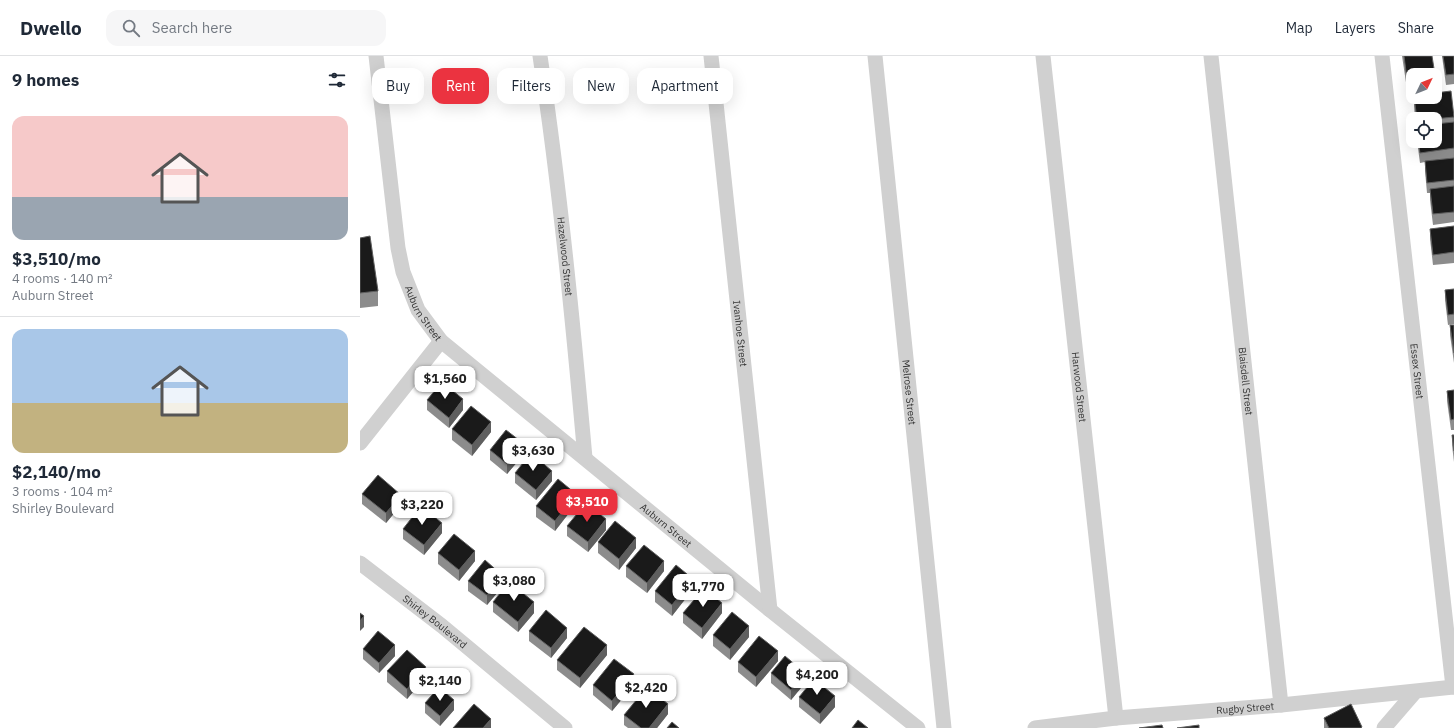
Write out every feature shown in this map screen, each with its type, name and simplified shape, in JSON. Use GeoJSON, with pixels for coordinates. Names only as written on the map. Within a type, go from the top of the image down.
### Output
{"type":"FeatureCollection","features":[{"type":"Feature","properties":{"kind":"street","name":"Auburn Street"},"geometry":{"type":"LineString","coordinates":[[376,56],[397,241],[403,272],[418,310],[441,340],[770,610],[918,728]]}},
{"type":"Feature","properties":{"kind":"street","name":"Hazelwood Street"},"geometry":{"type":"LineString","coordinates":[[540,56],[552,140],[573,325],[585,458]]}},
{"type":"Feature","properties":{"kind":"street","name":"Ivanhoe Street"},"geometry":{"type":"LineString","coordinates":[[711,56],[770,610]]}},
{"type":"Feature","properties":{"kind":"street","name":"Melrose Street"},"geometry":{"type":"LineString","coordinates":[[875,56],[944,728]]}},
{"type":"Feature","properties":{"kind":"street","name":"Harwood Street"},"geometry":{"type":"LineString","coordinates":[[1043,56],[1116,718]]}},
{"type":"Feature","properties":{"kind":"street","name":"Blaisdell Street"},"geometry":{"type":"LineString","coordinates":[[1211,56],[1281,705]]}},
{"type":"Feature","properties":{"kind":"street","name":"Essex Street"},"geometry":{"type":"LineString","coordinates":[[1382,56],[1454,687]]}},
{"type":"Feature","properties":{"kind":"street"},"geometry":{"type":"LineString","coordinates":[[360,443],[441,340]]}},
{"type":"Feature","properties":{"kind":"street","name":"Shirley Boulevard"},"geometry":{"type":"LineString","coordinates":[[360,563],[442,626],[564,728]]}},
{"type":"Feature","properties":{"kind":"street","name":"Rugby Street"},"geometry":{"type":"LineString","coordinates":[[1035,728],[1116,718],[1281,705],[1454,687]]}},
{"type":"Feature","properties":{"kind":"street"},"geometry":{"type":"LineString","coordinates":[[1384,728],[1415,692]]}},
{"type":"Feature","properties":{"kind":"building"},"geometry":{"type":"Polygon","coordinates":[[[1404,56],[1432,56],[1434,68],[1406,68],[1406,71],[1404,56]]]}},
{"type":"Feature","properties":{"kind":"building"},"geometry":{"type":"Polygon","coordinates":[[[1443,56],[1454,56],[1454,74],[1446,75],[1443,56]]]}},
{"type":"Feature","properties":{"kind":"building"},"geometry":{"type":"Polygon","coordinates":[[[1451,91],[1454,117],[1442,118],[1442,112],[1416,112],[1415,104],[1442,104],[1442,92],[1451,91]]]}},
{"type":"Feature","properties":{"kind":"building"},"geometry":{"type":"Polygon","coordinates":[[[1454,122],[1454,148],[1420,153],[1419,148],[1442,148],[1442,123],[1454,122]]]}},
{"type":"Feature","properties":{"kind":"building"},"geometry":{"type":"Polygon","coordinates":[[[1454,158],[1454,180],[1427,183],[1425,161],[1454,158]]]}},
{"type":"Feature","properties":{"kind":"building"},"geometry":{"type":"Polygon","coordinates":[[[1454,186],[1454,212],[1433,214],[1430,189],[1454,186]]]}},
{"type":"Feature","properties":{"kind":"building"},"geometry":{"type":"Polygon","coordinates":[[[1454,226],[1454,252],[1433,255],[1430,229],[1454,226]]]}},
{"type":"Feature","properties":{"kind":"building"},"geometry":{"type":"Polygon","coordinates":[[[370,236],[378,291],[360,293],[360,238],[370,236]]]}},
{"type":"Feature","properties":{"kind":"building"},"geometry":{"type":"Polygon","coordinates":[[[1454,289],[1454,314],[1448,315],[1445,290],[1454,289]]]}},
{"type":"Feature","properties":{"kind":"building"},"geometry":{"type":"Polygon","coordinates":[[[1450,325],[1454,325],[1454,353],[1450,325]]]}},
{"type":"Feature","properties":{"kind":"building"},"geometry":{"type":"Polygon","coordinates":[[[442,382],[463,399],[449,418],[427,400],[442,382]]]}},
{"type":"Feature","properties":{"kind":"building"},"geometry":{"type":"Polygon","coordinates":[[[1454,390],[1454,419],[1451,420],[1447,391],[1454,390]]]}},
{"type":"Feature","properties":{"kind":"building"},"geometry":{"type":"Polygon","coordinates":[[[471,406],[491,422],[472,445],[452,429],[471,406]]]}},
{"type":"Feature","properties":{"kind":"building"},"geometry":{"type":"Polygon","coordinates":[[[506,430],[524,444],[507,464],[490,450],[506,430]]]}},
{"type":"Feature","properties":{"kind":"building"},"geometry":{"type":"Polygon","coordinates":[[[1452,435],[1454,435],[1454,451],[1452,435]]]}},
{"type":"Feature","properties":{"kind":"building"},"geometry":{"type":"Polygon","coordinates":[[[531,453],[552,471],[536,490],[515,473],[531,453]]]}},
{"type":"Feature","properties":{"kind":"building"},"geometry":{"type":"Polygon","coordinates":[[[378,475],[401,495],[386,513],[362,494],[378,475]]]}},
{"type":"Feature","properties":{"kind":"building"},"geometry":{"type":"Polygon","coordinates":[[[558,479],[576,494],[555,521],[536,506],[558,479]]]}},
{"type":"Feature","properties":{"kind":"building"},"geometry":{"type":"Polygon","coordinates":[[[586,503],[606,519],[588,542],[567,526],[586,503]]]}},
{"type":"Feature","properties":{"kind":"building"},"geometry":{"type":"Polygon","coordinates":[[[421,506],[442,523],[424,545],[403,529],[421,506]]]}},
{"type":"Feature","properties":{"kind":"building"},"geometry":{"type":"Polygon","coordinates":[[[615,521],[636,538],[619,559],[598,542],[615,521]]]}},
{"type":"Feature","properties":{"kind":"building"},"geometry":{"type":"Polygon","coordinates":[[[454,534],[475,551],[459,570],[438,553],[454,534]]]}},
{"type":"Feature","properties":{"kind":"building"},"geometry":{"type":"Polygon","coordinates":[[[644,545],[664,561],[647,583],[626,566],[644,545]]]}},
{"type":"Feature","properties":{"kind":"building"},"geometry":{"type":"Polygon","coordinates":[[[485,560],[503,576],[487,595],[468,581],[485,560]]]}},
{"type":"Feature","properties":{"kind":"building"},"geometry":{"type":"Polygon","coordinates":[[[676,565],[693,579],[672,605],[655,591],[676,565]]]}},
{"type":"Feature","properties":{"kind":"building"},"geometry":{"type":"Polygon","coordinates":[[[509,582],[534,602],[518,622],[493,602],[509,582]]]}},
{"type":"Feature","properties":{"kind":"building"},"geometry":{"type":"Polygon","coordinates":[[[704,588],[722,603],[702,628],[683,613],[704,588]]]}},
{"type":"Feature","properties":{"kind":"building"},"geometry":{"type":"Polygon","coordinates":[[[546,610],[567,628],[551,648],[529,631],[546,610]]]}},
{"type":"Feature","properties":{"kind":"building"},"geometry":{"type":"Polygon","coordinates":[[[732,612],[749,626],[730,649],[713,635],[732,612]]]}},
{"type":"Feature","properties":{"kind":"building"},"geometry":{"type":"Polygon","coordinates":[[[360,613],[364,616],[360,621],[360,613]]]}},
{"type":"Feature","properties":{"kind":"building"},"geometry":{"type":"Polygon","coordinates":[[[584,627],[607,645],[580,678],[557,660],[584,627]]]}},
{"type":"Feature","properties":{"kind":"building"},"geometry":{"type":"Polygon","coordinates":[[[378,631],[395,645],[379,663],[363,649],[378,631]]]}},
{"type":"Feature","properties":{"kind":"building"},"geometry":{"type":"Polygon","coordinates":[[[759,636],[778,651],[756,677],[738,662],[759,636]]]}},
{"type":"Feature","properties":{"kind":"building"},"geometry":{"type":"Polygon","coordinates":[[[407,650],[426,667],[407,689],[387,671],[407,650]]]}},
{"type":"Feature","properties":{"kind":"building"},"geometry":{"type":"Polygon","coordinates":[[[785,656],[805,673],[791,690],[771,673],[785,656]]]}},
{"type":"Feature","properties":{"kind":"building"},"geometry":{"type":"Polygon","coordinates":[[[614,659],[634,674],[612,701],[593,685],[614,659]]]}},
{"type":"Feature","properties":{"kind":"building"},"geometry":{"type":"Polygon","coordinates":[[[814,679],[835,696],[820,714],[799,697],[814,679]]]}},
{"type":"Feature","properties":{"kind":"building"},"geometry":{"type":"Polygon","coordinates":[[[439,687],[454,700],[440,716],[425,703],[439,687]]]}},
{"type":"Feature","properties":{"kind":"building"},"geometry":{"type":"Polygon","coordinates":[[[647,687],[668,704],[649,728],[641,728],[624,715],[647,687]]]}},
{"type":"Feature","properties":{"kind":"building"},"geometry":{"type":"Polygon","coordinates":[[[474,704],[491,719],[483,728],[453,728],[474,704]]]}},
{"type":"Feature","properties":{"kind":"building"},"geometry":{"type":"Polygon","coordinates":[[[1351,704],[1362,727],[1329,728],[1324,718],[1351,704]]]}},
{"type":"Feature","properties":{"kind":"building"},"geometry":{"type":"Polygon","coordinates":[[[858,720],[868,728],[852,728],[858,720]]]}},
{"type":"Feature","properties":{"kind":"building"},"geometry":{"type":"Polygon","coordinates":[[[672,722],[679,728],[667,728],[672,722]]]}},
{"type":"Feature","properties":{"kind":"building"},"geometry":{"type":"Polygon","coordinates":[[[1162,725],[1163,728],[1139,728],[1162,725]]]}},
{"type":"Feature","properties":{"kind":"building"},"geometry":{"type":"Polygon","coordinates":[[[1199,725],[1199,728],[1177,728],[1199,725]]]}}]}
